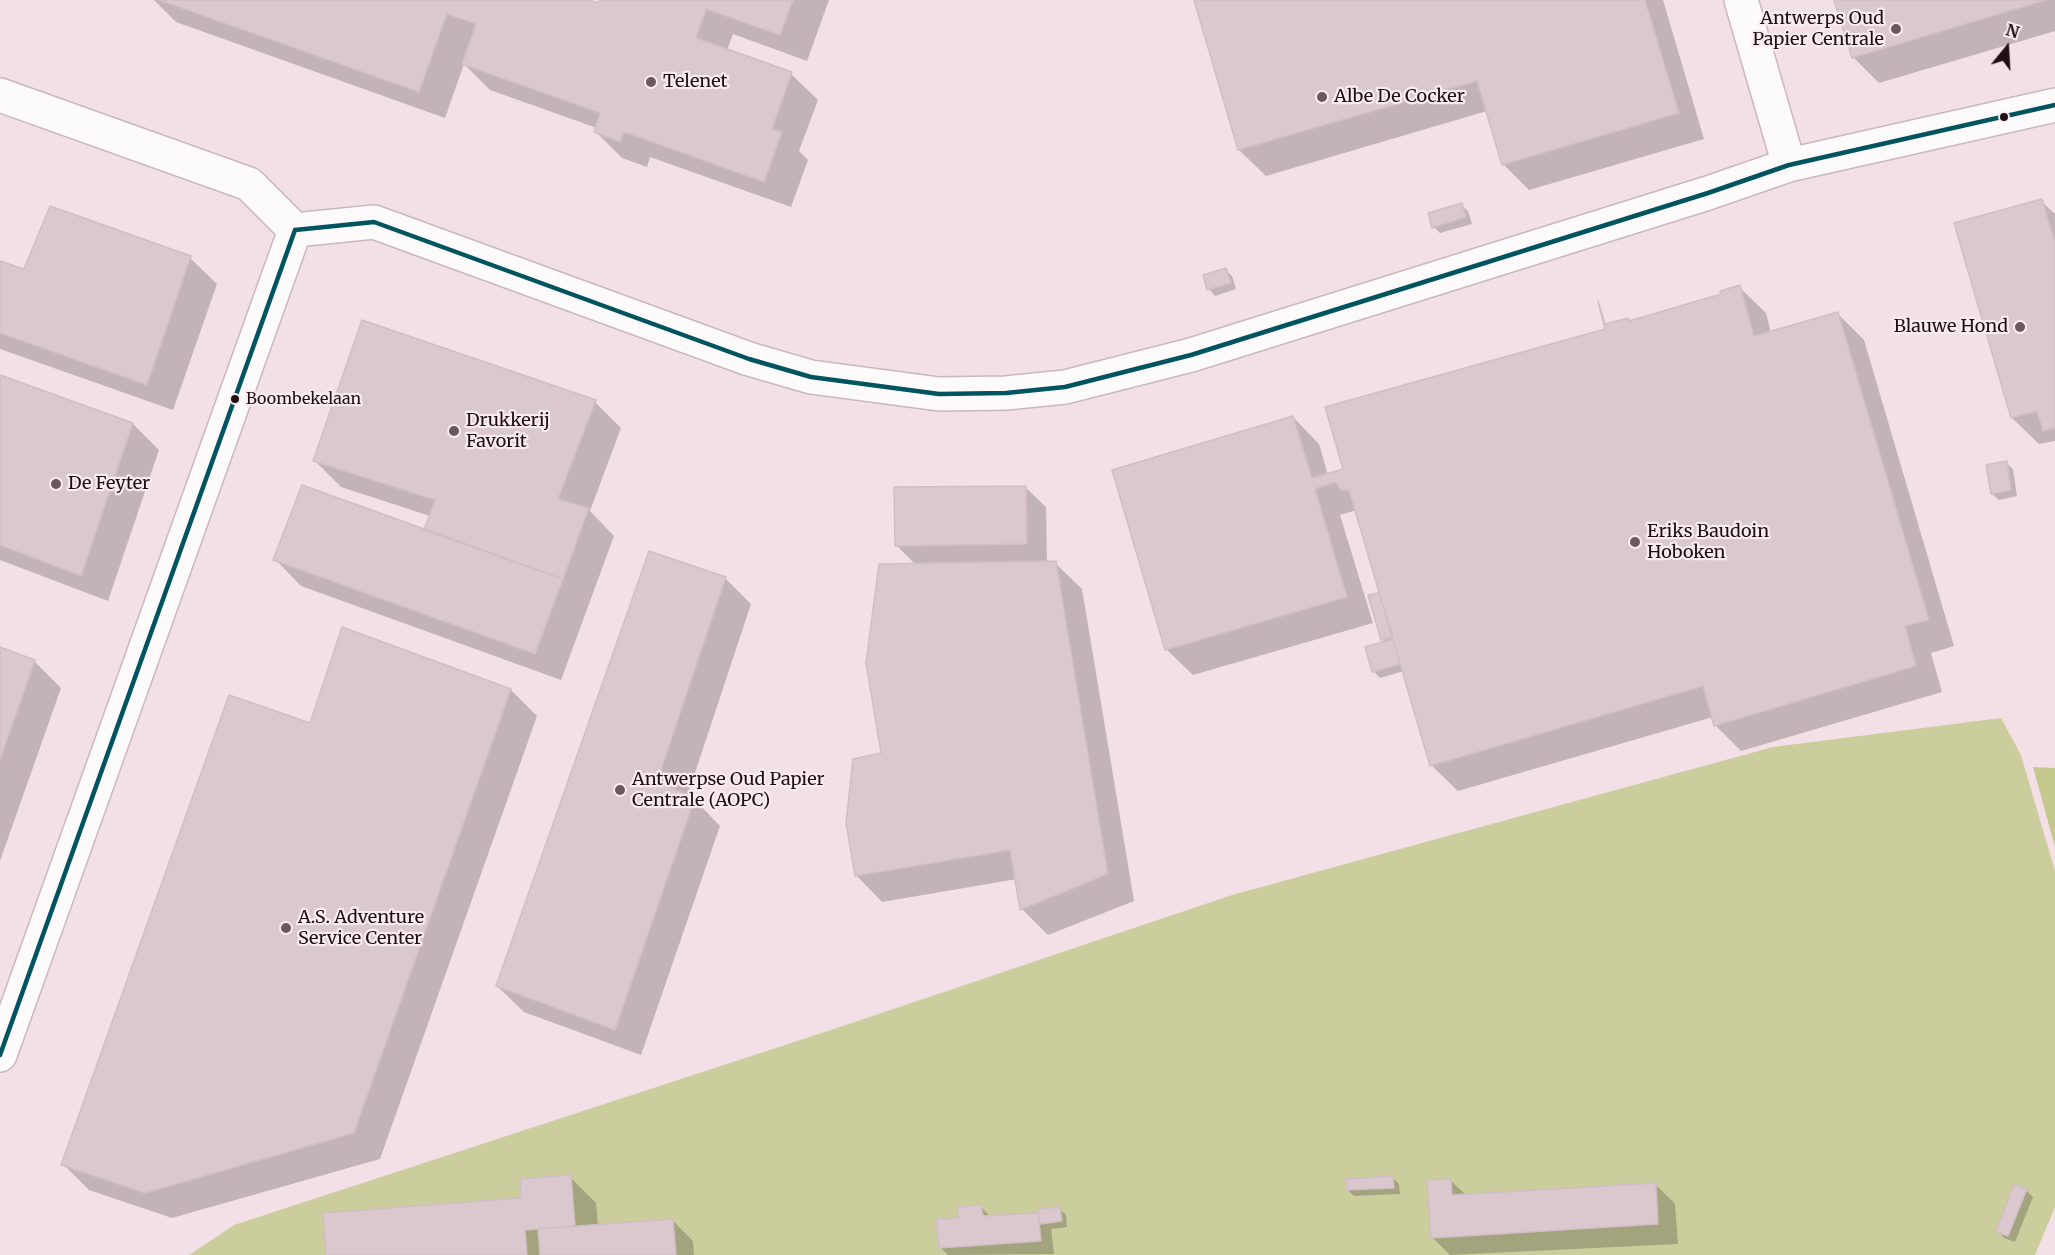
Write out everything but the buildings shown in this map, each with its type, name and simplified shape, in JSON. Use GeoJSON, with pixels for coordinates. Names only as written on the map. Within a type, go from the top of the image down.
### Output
{"type":"FeatureCollection","features":[{"type":"Feature","properties":{"kind":"street"},"geometry":{"type":"LineString","coordinates":[[1741,0],[1789,165]]}},
{"type":"Feature","properties":{"kind":"street"},"geometry":{"type":"LineString","coordinates":[[0,95],[249,184],[295,230]]}},
{"type":"Feature","properties":{"kind":"street"},"geometry":{"type":"LineString","coordinates":[[295,230],[374,222],[749,359],[811,377],[939,393],[1006,393],[1065,387],[1191,355],[1708,193],[1789,165],[2055,105]]}},
{"type":"Feature","properties":{"kind":"street"},"geometry":{"type":"LineString","coordinates":[[0,1055],[295,230]]}},
{"type":"Feature","properties":{"kind":"green space"},"geometry":{"type":"Polygon","coordinates":[[[2001,718],[2021,755],[2055,871],[2055,1207],[2035,1255],[189,1255],[234,1225],[831,1030],[1232,895],[1773,747],[2001,718]]]}},
{"type":"Feature","properties":{"kind":"green space"},"geometry":{"type":"Polygon","coordinates":[[[2033,767],[2055,768],[2055,847],[2033,767]]]}},
{"type":"Feature","properties":{"kind":"transit line"},"geometry":{"type":"LineString","coordinates":[[295,230],[374,222],[749,359],[811,377],[939,394],[1006,393],[1065,387],[1191,355],[1708,193],[1789,165],[2055,105]]}},
{"type":"Feature","properties":{"kind":"transit line"},"geometry":{"type":"LineString","coordinates":[[0,1055],[295,230]]}},
{"type":"Feature","properties":{"kind":"place","name":"Antwerps Oud Papier Centrale"},"geometry":{"type":"Point","coordinates":[1896,29]}},
{"type":"Feature","properties":{"kind":"place","name":"Telenet"},"geometry":{"type":"Point","coordinates":[651,82]}},
{"type":"Feature","properties":{"kind":"place","name":"Albe De Cocker"},"geometry":{"type":"Point","coordinates":[1322,97]}},
{"type":"Feature","properties":{"kind":"place","name":"Blauwe Hond"},"geometry":{"type":"Point","coordinates":[2020,327]}},
{"type":"Feature","properties":{"kind":"place","name":"Boombekelaan"},"geometry":{"type":"Point","coordinates":[235,399]}},
{"type":"Feature","properties":{"kind":"place","name":"Drukkerij Favorit"},"geometry":{"type":"Point","coordinates":[454,431]}},
{"type":"Feature","properties":{"kind":"place","name":"De Feyter"},"geometry":{"type":"Point","coordinates":[56,484]}},
{"type":"Feature","properties":{"kind":"place","name":"Eriks Baudoin Hoboken"},"geometry":{"type":"Point","coordinates":[1635,542]}},
{"type":"Feature","properties":{"kind":"place","name":"Antwerpse Oud Papier Centrale (AOPC)"},"geometry":{"type":"Point","coordinates":[620,790]}},
{"type":"Feature","properties":{"kind":"place","name":"A.S. Adventure Service Center"},"geometry":{"type":"Point","coordinates":[286,928]}}]}
